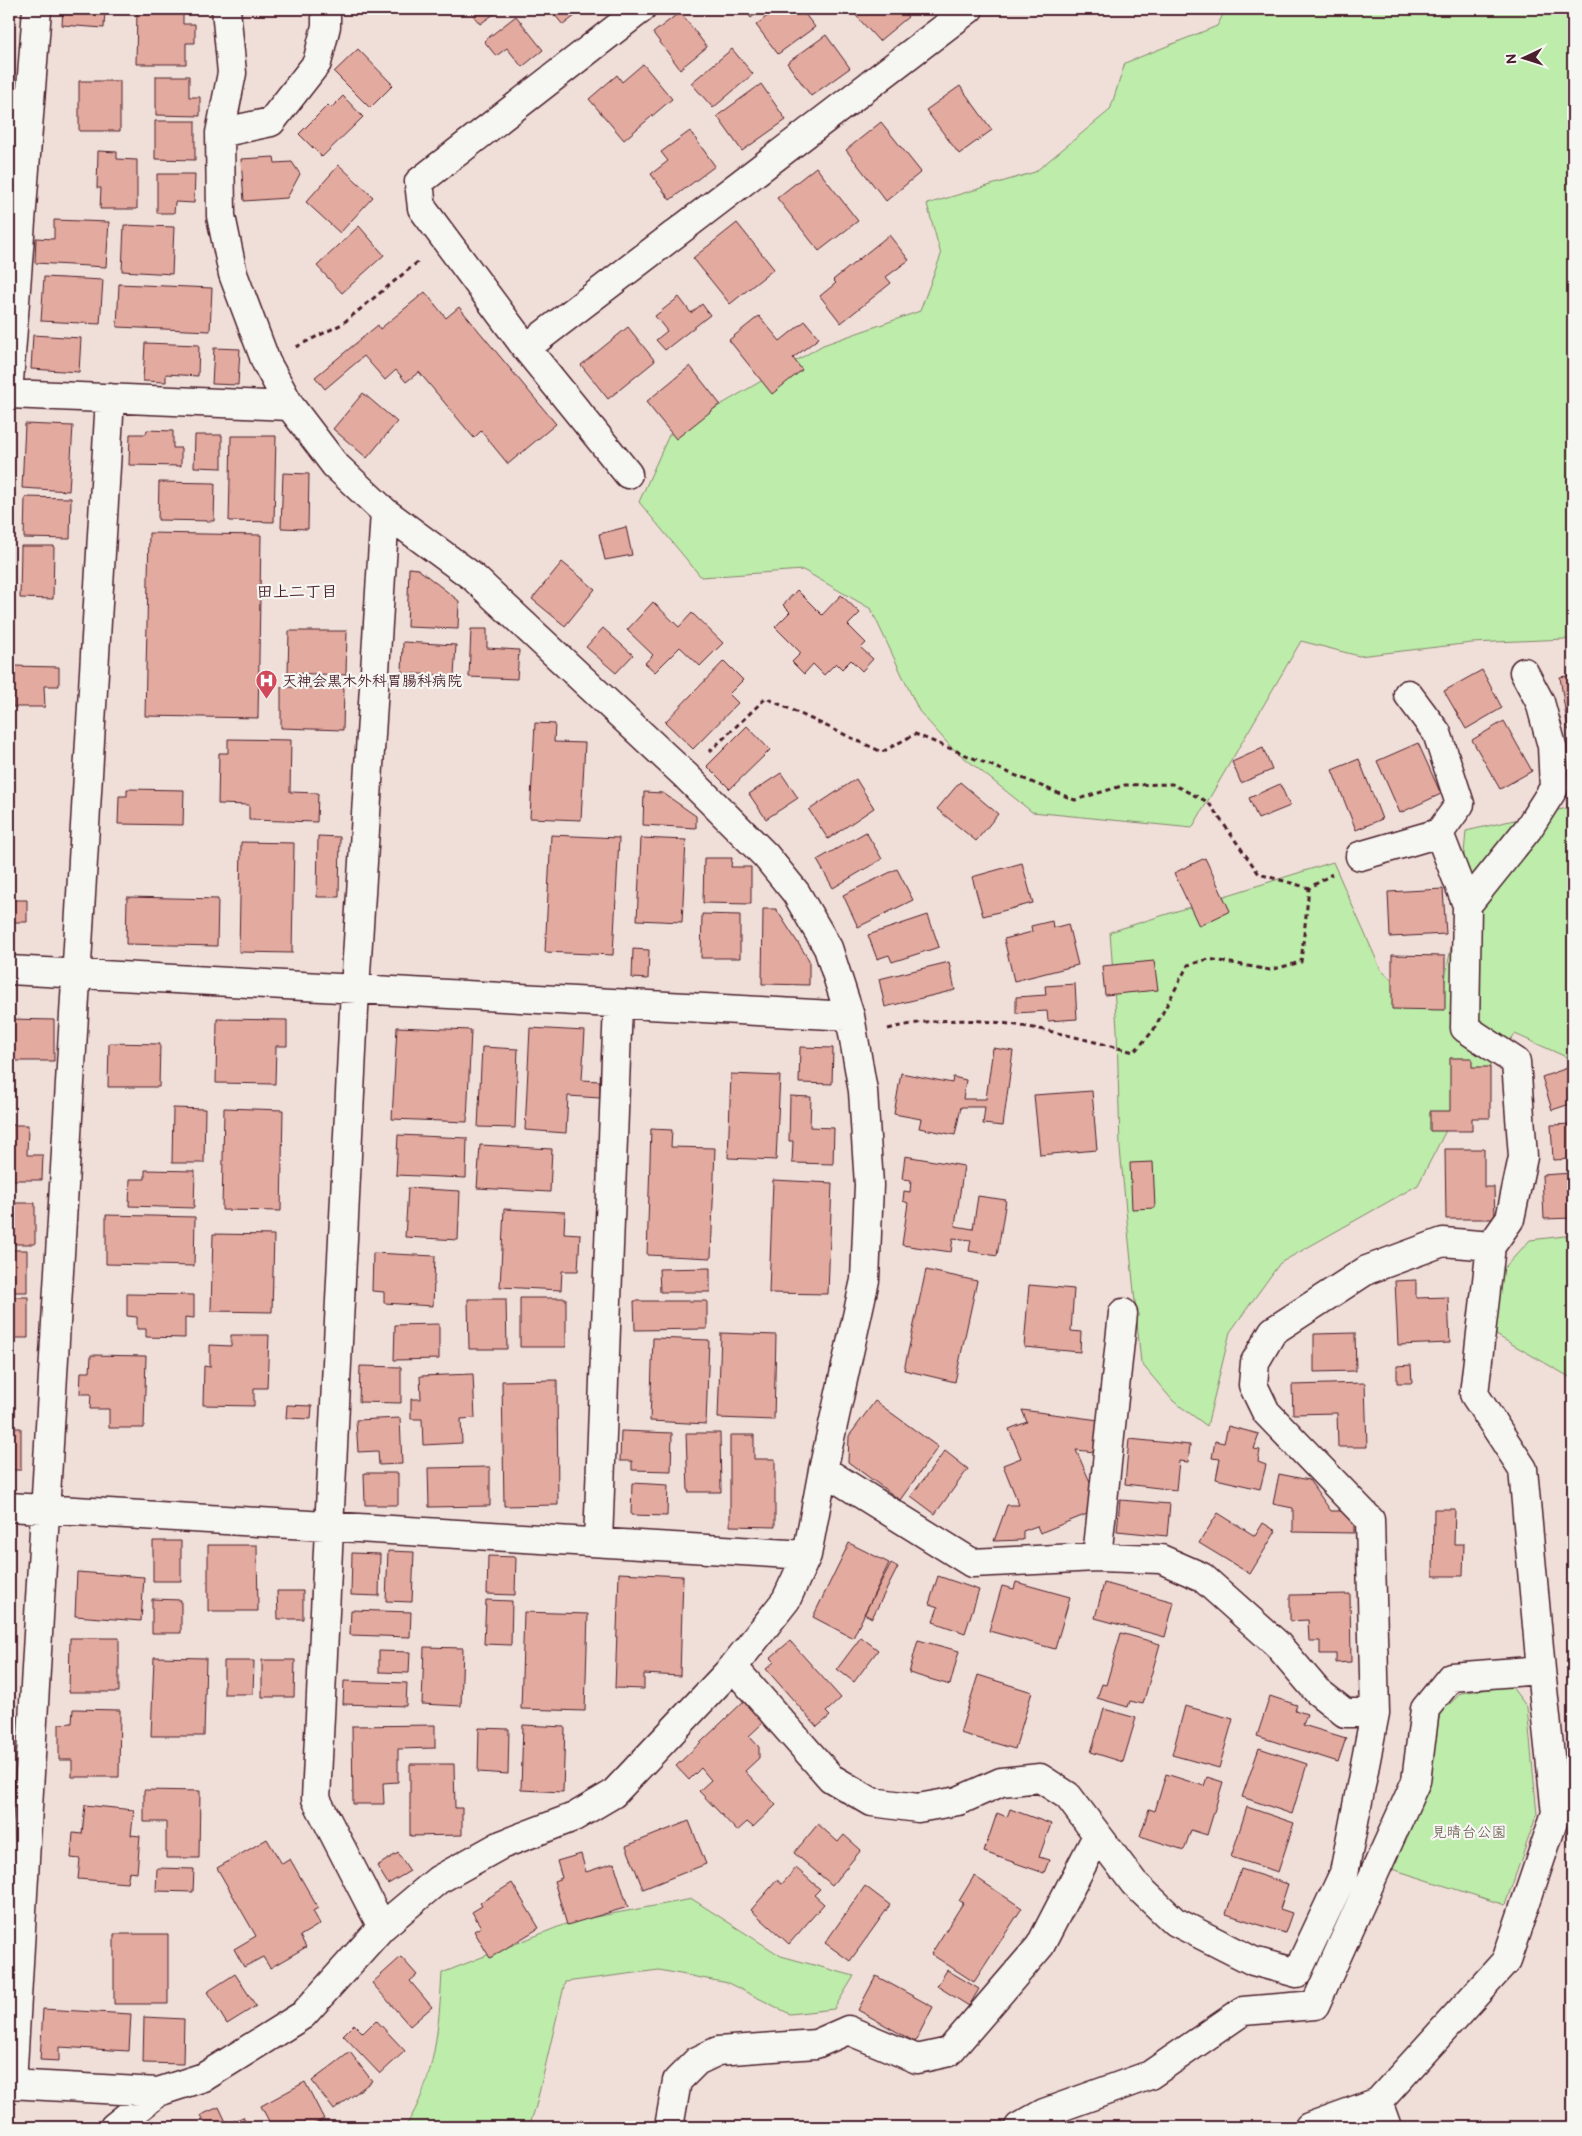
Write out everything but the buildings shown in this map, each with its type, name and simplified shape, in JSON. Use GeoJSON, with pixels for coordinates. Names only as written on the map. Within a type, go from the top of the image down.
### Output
{"type":"FeatureCollection","features":[{"type":"Feature","properties":{"kind":"street"},"geometry":{"type":"LineString","coordinates":[[9,381],[37,9]]}},
{"type":"Feature","properties":{"kind":"street"},"geometry":{"type":"LineString","coordinates":[[114,2127],[158,2092],[204,2077],[303,2015],[382,1927],[438,1880],[501,1845],[574,1817],[613,1794],[733,1667],[786,1600],[807,1555],[822,1470],[865,1280],[868,1185],[863,1091],[850,1016],[828,948],[796,893],[766,856],[686,775],[473,577],[385,512],[335,465],[290,406],[266,362],[233,274],[221,216],[220,133],[232,73],[226,9]]}},
{"type":"Feature","properties":{"kind":"street"},"geometry":{"type":"LineString","coordinates":[[220,133],[271,122],[317,63],[326,26],[326,9]]}},
{"type":"Feature","properties":{"kind":"street"},"geometry":{"type":"LineString","coordinates":[[628,474],[526,348],[422,208],[419,182],[641,9]]}},
{"type":"Feature","properties":{"kind":"street"},"geometry":{"type":"LineString","coordinates":[[526,348],[969,9]]}},
{"type":"Feature","properties":{"kind":"street"},"geometry":{"type":"LineString","coordinates":[[9,394],[290,406]]}},
{"type":"Feature","properties":{"kind":"street"},"geometry":{"type":"LineString","coordinates":[[110,398],[74,974],[47,1510],[11,2084],[158,2092]]}},
{"type":"Feature","properties":{"kind":"street"},"geometry":{"type":"LineString","coordinates":[[382,1927],[316,1799],[355,989],[385,512]]}},
{"type":"Feature","properties":{"kind":"street"},"geometry":{"type":"LineString","coordinates":[[1467,905],[1528,829],[1554,788],[1552,746],[1540,702],[1524,672]]}},
{"type":"Feature","properties":{"kind":"street"},"geometry":{"type":"LineString","coordinates":[[1360,856],[1439,833],[1460,804],[1437,733],[1408,694]]}},
{"type":"Feature","properties":{"kind":"street"},"geometry":{"type":"LineString","coordinates":[[1309,2127],[1378,2102],[1506,1962],[1556,1813],[1540,1670],[1523,1469],[1474,1394],[1492,1246],[1510,1219],[1523,1157],[1516,1062],[1465,1028],[1467,905],[1439,833]]}},
{"type":"Feature","properties":{"kind":"street"},"geometry":{"type":"LineString","coordinates":[[9,970],[850,1016]]}},
{"type":"Feature","properties":{"kind":"street"},"geometry":{"type":"LineString","coordinates":[[598,1542],[618,1004]]}},
{"type":"Feature","properties":{"kind":"street"},"geometry":{"type":"LineString","coordinates":[[733,1667],[831,1778],[872,1802],[918,1808],[958,1801],[1001,1782],[1040,1778],[1068,1796],[1134,1883],[1174,1921],[1253,1961],[1297,1973],[1344,1873],[1375,1713],[1370,1520],[1266,1412],[1253,1385],[1255,1362],[1273,1331],[1367,1270],[1443,1242],[1492,1246]]}},
{"type":"Feature","properties":{"kind":"street"},"geometry":{"type":"LineString","coordinates":[[1097,1557],[1123,1313]]}},
{"type":"Feature","properties":{"kind":"street"},"geometry":{"type":"LineString","coordinates":[[822,1470],[972,1562],[1097,1557],[1161,1559],[1202,1577],[1277,1644],[1317,1691],[1345,1713],[1375,1713]]}},
{"type":"Feature","properties":{"kind":"street"},"geometry":{"type":"LineString","coordinates":[[9,1507],[807,1555]]}},
{"type":"Feature","properties":{"kind":"street"},"geometry":{"type":"LineString","coordinates":[[1019,2127],[1044,2113],[1150,2075],[1243,2011],[1315,2005],[1416,1782],[1425,1709],[1451,1677],[1540,1670]]}},
{"type":"Feature","properties":{"kind":"street"},"geometry":{"type":"LineString","coordinates":[[669,2127],[677,2081],[697,2061],[718,2051],[816,2044],[848,2030],[917,2058],[949,2052],[1040,1946],[1097,1836]]}},
{"type":"Feature","properties":{"kind":"street"},"geometry":{"type":"LineString","coordinates":[[1378,2102],[1387,2127]]}},
{"type":"Feature","properties":{"kind":"path"},"geometry":{"type":"LineString","coordinates":[[266,362],[342,324],[445,240]]}},
{"type":"Feature","properties":{"kind":"path"},"geometry":{"type":"LineString","coordinates":[[686,775],[766,698],[882,752],[915,734],[1075,800],[1125,785],[1172,784],[1208,802],[1259,874],[1309,888],[1360,856]]}},
{"type":"Feature","properties":{"kind":"path"},"geometry":{"type":"LineString","coordinates":[[850,1016],[873,1033],[911,1023],[948,1019],[1001,1021],[1134,1052],[1153,1031],[1188,965],[1209,959],[1270,970],[1301,962],[1309,888]]}},
{"type":"Feature","properties":{"kind":"green space"},"geometry":{"type":"Polygon","coordinates":[[[1226,9],[1573,9],[1573,644],[1566,639],[1472,643],[1359,656],[1301,641],[1192,828],[1032,812],[951,747],[919,711],[871,609],[803,570],[701,577],[639,502],[669,435],[823,345],[920,311],[941,255],[927,204],[1035,172],[1110,110],[1125,63],[1217,26],[1226,9]]]}},
{"type":"Feature","properties":{"kind":"green space"},"geometry":{"type":"Polygon","coordinates":[[[1573,802],[1573,1060],[1515,1034],[1458,1107],[1418,1185],[1280,1263],[1230,1332],[1207,1426],[1173,1401],[1141,1363],[1120,1149],[1117,1029],[1110,932],[1333,862],[1381,970],[1419,1005],[1444,985],[1460,899],[1466,831],[1567,808],[1573,802]]]}},
{"type":"Feature","properties":{"kind":"green space"},"geometry":{"type":"Polygon","coordinates":[[[1573,1235],[1573,1379],[1496,1335],[1492,1281],[1530,1240],[1573,1235]]]}},
{"type":"Feature","properties":{"kind":"green space","name":"見晴台公園"},"geometry":{"type":"Polygon","coordinates":[[[1511,1686],[1527,1707],[1537,1814],[1505,1905],[1392,1869],[1427,1783],[1440,1713],[1461,1693],[1511,1686]]]}},
{"type":"Feature","properties":{"kind":"green space"},"geometry":{"type":"Polygon","coordinates":[[[692,1899],[781,1956],[854,1976],[834,2009],[790,2014],[728,1983],[659,1970],[565,1982],[536,2106],[529,2127],[405,2127],[423,2091],[434,2053],[442,1973],[573,1921],[692,1899]]]}},
{"type":"Feature","properties":{"kind":"place","name":"天神会黒木外科胃腸科病院"},"geometry":{"type":"Point","coordinates":[266,700]}},
{"type":"Feature","properties":{"kind":"district","name":"田上二丁目"},"geometry":{"type":"Point","coordinates":[297,591]}}]}
